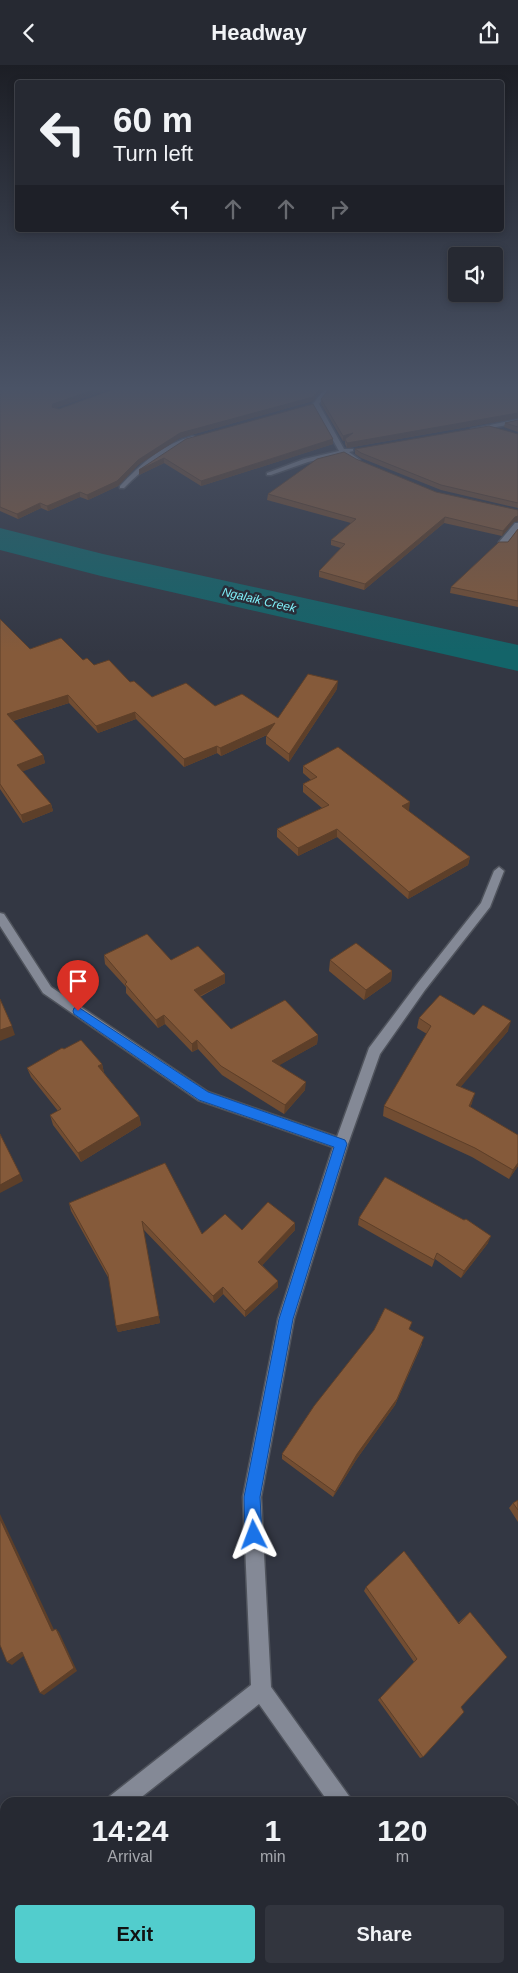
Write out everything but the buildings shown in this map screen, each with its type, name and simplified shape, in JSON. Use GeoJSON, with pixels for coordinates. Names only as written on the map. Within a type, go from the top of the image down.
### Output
{"type":"FeatureCollection","features":[{"type":"Feature","properties":{"kind":"street"},"geometry":{"type":"LineString","coordinates":[[122,487],[134,475]]}},
{"type":"Feature","properties":{"kind":"street"},"geometry":{"type":"LineString","coordinates":[[502,544],[518,525]]}},
{"type":"Feature","properties":{"kind":"street"},"geometry":{"type":"LineString","coordinates":[[338,1797],[261,1690],[252,1497],[286,1319],[341,1144],[374,1052],[421,987],[486,904],[500,871]]}},
{"type":"Feature","properties":{"kind":"street"},"geometry":{"type":"LineString","coordinates":[[0,917],[47,990],[203,1096],[341,1144]]}},
{"type":"Feature","properties":{"kind":"street"},"geometry":{"type":"LineString","coordinates":[[126,1797],[261,1690]]}},
{"type":"Feature","properties":{"kind":"waterway","name":"Ngalaik Creek"},"geometry":{"type":"LineString","coordinates":[[0,539],[101,565],[518,658]]}},
{"type":"Feature","properties":{"kind":"route"},"geometry":{"type":"LineString","coordinates":[[78,1011],[203,1096],[341,1144],[286,1319],[252,1497],[254,1535]]}}]}
